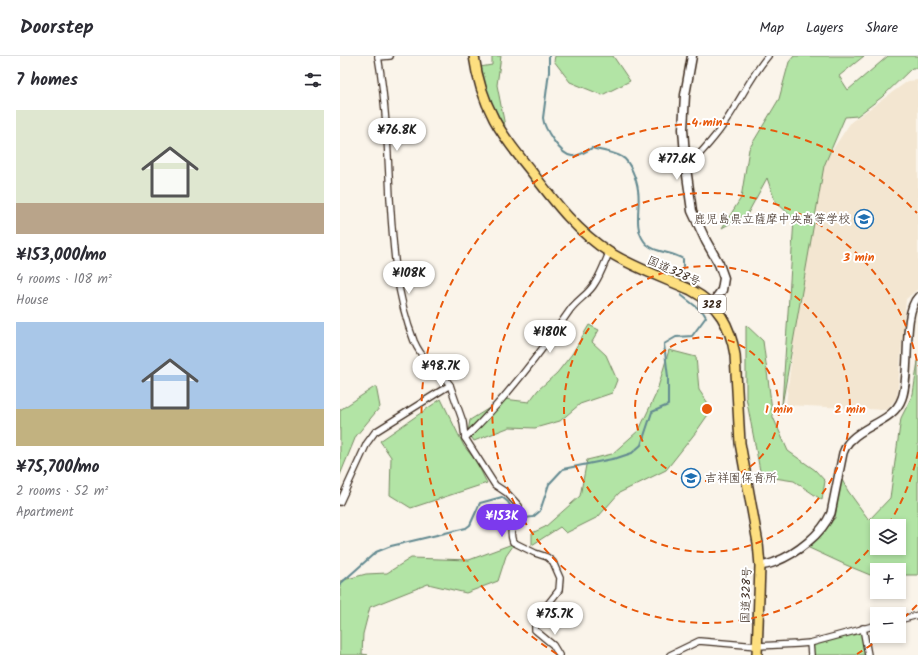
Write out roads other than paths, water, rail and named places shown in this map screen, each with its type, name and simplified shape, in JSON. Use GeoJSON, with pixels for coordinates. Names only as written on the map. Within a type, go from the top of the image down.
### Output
{"type":"FeatureCollection","features":[{"type":"Feature","properties":{"kind":"highway","name":"国道328号"},"geometry":{"type":"LineString","coordinates":[[474,56],[477,75],[492,114],[501,132],[565,213],[584,234],[609,252],[636,267],[702,296],[712,304],[728,327],[735,355],[740,443],[758,543],[760,566],[757,651]]}},
{"type":"Feature","properties":{"kind":"main road"},"geometry":{"type":"LineString","coordinates":[[692,56],[685,95],[683,129],[686,168],[692,211],[719,264],[724,278],[722,290],[712,304]]}},
{"type":"Feature","properties":{"kind":"street"},"geometry":{"type":"LineString","coordinates":[[390,56],[378,57],[383,92],[392,235],[403,309],[415,342],[428,362],[450,385],[463,422],[466,438],[495,485],[507,492],[519,506],[510,535],[513,542],[546,557],[553,562],[560,578],[560,590],[534,624],[535,630],[553,646],[559,655]]}},
{"type":"Feature","properties":{"kind":"street"},"geometry":{"type":"LineString","coordinates":[[686,168],[711,142],[768,56]]}},
{"type":"Feature","properties":{"kind":"street"},"geometry":{"type":"LineString","coordinates":[[466,438],[482,422],[519,379],[572,308],[595,284],[609,252]]}},
{"type":"Feature","properties":{"kind":"street"},"geometry":{"type":"LineString","coordinates":[[760,566],[776,562],[800,548],[809,541],[827,522],[831,513],[843,453],[846,446],[851,440],[866,429],[898,408],[905,388],[906,357],[911,309],[914,301],[918,297]]}},
{"type":"Feature","properties":{"kind":"street"},"geometry":{"type":"LineString","coordinates":[[340,502],[367,443],[375,432],[450,385]]}},
{"type":"Feature","properties":{"kind":"street"},"geometry":{"type":"LineString","coordinates":[[906,618],[918,615]]}},
{"type":"Feature","properties":{"kind":"street"},"geometry":{"type":"LineString","coordinates":[[670,655],[699,641],[757,651],[810,643],[870,626]]}},
{"type":"Feature","properties":{"kind":"street"},"geometry":{"type":"LineString","coordinates":[[863,628],[868,655]]}},
{"type":"Feature","properties":{"kind":"street"},"geometry":{"type":"LineString","coordinates":[[810,643],[811,655]]}},
{"type":"Feature","properties":{"kind":"waterway"},"geometry":{"type":"LineString","coordinates":[[549,56],[549,72],[543,118],[549,134],[563,151],[572,156],[577,156],[592,148],[615,154],[625,159],[635,177],[639,196],[638,222],[644,241],[652,248],[673,254],[683,259],[683,271]]}},
{"type":"Feature","properties":{"kind":"waterway"},"geometry":{"type":"LineString","coordinates":[[340,584],[376,552],[391,546],[466,528],[470,525],[480,503],[502,497],[508,502],[514,512],[525,518],[533,517],[540,511],[549,484],[563,469],[617,458],[632,453],[641,445],[652,412],[668,405],[668,377],[664,344],[676,337],[692,336],[706,317],[703,312],[681,295]]}},
{"type":"Feature","properties":{"kind":"place","name":"鹿児島県立薩摩中央高等学校"},"geometry":{"type":"Point","coordinates":[864,219]}},
{"type":"Feature","properties":{"kind":"place","name":"吉祥園保育所"},"geometry":{"type":"Point","coordinates":[691,478]}}]}
